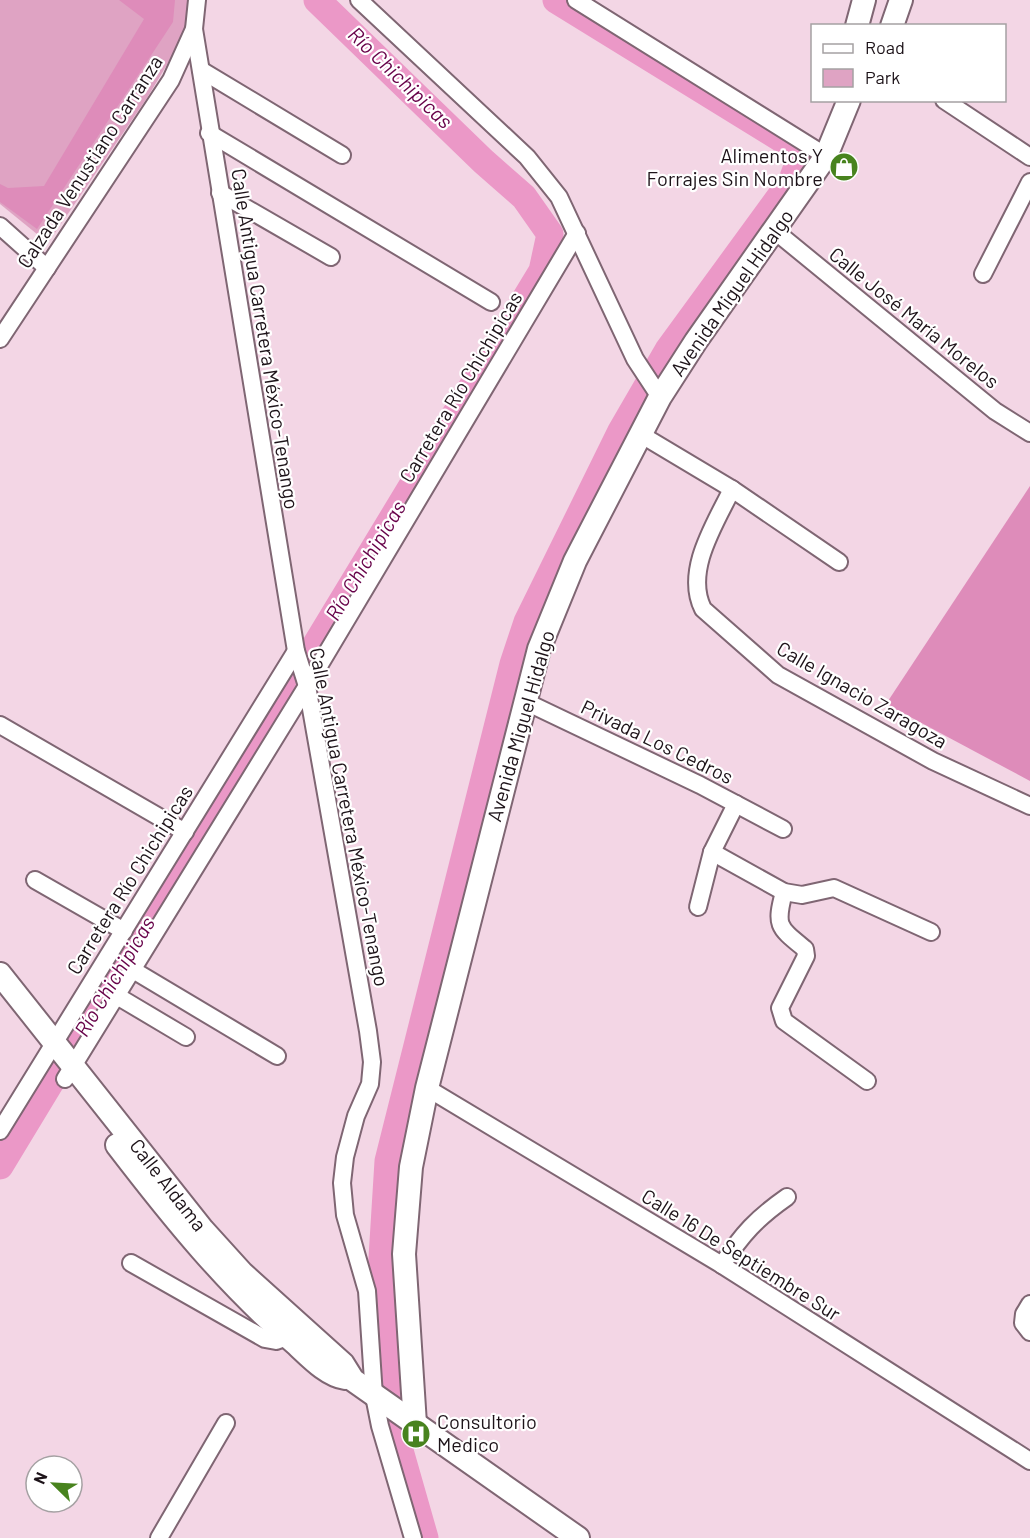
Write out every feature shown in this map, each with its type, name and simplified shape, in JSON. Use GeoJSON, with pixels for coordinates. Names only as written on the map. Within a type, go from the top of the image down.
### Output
{"type":"FeatureCollection","features":[{"type":"Feature","properties":{"kind":"street","name":"Calzada Venustiano Carranza"},"geometry":{"type":"LineString","coordinates":[[0,339],[165,88],[194,29],[197,0]]}},
{"type":"Feature","properties":{"kind":"street"},"geometry":{"type":"LineString","coordinates":[[358,0],[527,157],[559,197],[635,359],[654,388]]}},
{"type":"Feature","properties":{"kind":"street"},"geometry":{"type":"LineString","coordinates":[[576,0],[826,156]]}},
{"type":"Feature","properties":{"kind":"street"},"geometry":{"type":"LineString","coordinates":[[858,24],[864,0]]}},
{"type":"Feature","properties":{"kind":"street"},"geometry":{"type":"LineString","coordinates":[[893,24],[902,0]]}},
{"type":"Feature","properties":{"kind":"street","name":"Calle Antigua Carretera México-Tenango"},"geometry":{"type":"LineString","coordinates":[[194,29],[209,133],[298,656],[307,684],[372,1062],[370,1084],[356,1116],[345,1157],[342,1183],[345,1215],[367,1291],[394,1410],[380,1426],[413,1538]]}},
{"type":"Feature","properties":{"kind":"street"},"geometry":{"type":"LineString","coordinates":[[201,70],[342,155]]}},
{"type":"Feature","properties":{"kind":"street","name":"Avenida Miguel Hidalgo"},"geometry":{"type":"LineString","coordinates":[[394,1410],[411,1167],[427,1088],[539,649],[575,561],[640,434],[654,388],[696,341],[826,156],[848,102]]}},
{"type":"Feature","properties":{"kind":"street"},"geometry":{"type":"LineString","coordinates":[[947,102],[1030,157]]}},
{"type":"Feature","properties":{"kind":"street"},"geometry":{"type":"LineString","coordinates":[[209,133],[491,302]]}},
{"type":"Feature","properties":{"kind":"street"},"geometry":{"type":"LineString","coordinates":[[983,274],[1030,182]]}},
{"type":"Feature","properties":{"kind":"street"},"geometry":{"type":"LineString","coordinates":[[220,193],[331,257]]}},
{"type":"Feature","properties":{"kind":"street"},"geometry":{"type":"LineString","coordinates":[[0,226],[47,268]]}},
{"type":"Feature","properties":{"kind":"street","name":"Calle José María Morelos"},"geometry":{"type":"LineString","coordinates":[[775,231],[995,411],[1030,433]]}},
{"type":"Feature","properties":{"kind":"street","name":"Carretera Río Chichipicas"},"geometry":{"type":"LineString","coordinates":[[69,1072],[307,684],[577,233]]}},
{"type":"Feature","properties":{"kind":"street"},"geometry":{"type":"LineString","coordinates":[[640,434],[732,489],[839,562]]}},
{"type":"Feature","properties":{"kind":"street","name":"Calle Ignacio Zaragoza"},"geometry":{"type":"LineString","coordinates":[[732,489],[702,556],[696,596],[703,609],[778,675],[933,761],[1030,806]]}},
{"type":"Feature","properties":{"kind":"street","name":"Carretera Río Chichipicas"},"geometry":{"type":"LineString","coordinates":[[0,1131],[185,832],[298,656]]}},
{"type":"Feature","properties":{"kind":"street","name":"Privada Los Cedros"},"geometry":{"type":"LineString","coordinates":[[524,701],[736,804],[711,852],[698,907]]}},
{"type":"Feature","properties":{"kind":"street"},"geometry":{"type":"LineString","coordinates":[[0,725],[185,832]]}},
{"type":"Feature","properties":{"kind":"street"},"geometry":{"type":"LineString","coordinates":[[736,804],[783,828]]}},
{"type":"Feature","properties":{"kind":"street"},"geometry":{"type":"LineString","coordinates":[[711,852],[784,892],[802,895],[834,888],[931,932]]}},
{"type":"Feature","properties":{"kind":"street"},"geometry":{"type":"LineString","coordinates":[[35,880],[124,931]]}},
{"type":"Feature","properties":{"kind":"street"},"geometry":{"type":"LineString","coordinates":[[784,892],[777,919],[779,925],[805,949],[806,956],[780,1008],[781,1016],[784,1021],[867,1081]]}},
{"type":"Feature","properties":{"kind":"street"},"geometry":{"type":"LineString","coordinates":[[133,970],[277,1056]]}},
{"type":"Feature","properties":{"kind":"street","name":"Calle Aldama"},"geometry":{"type":"LineString","coordinates":[[0,974],[69,1072],[242,1273],[343,1364],[353,1380],[578,1538]]}},
{"type":"Feature","properties":{"kind":"street"},"geometry":{"type":"LineString","coordinates":[[117,996],[186,1037]]}},
{"type":"Feature","properties":{"kind":"street","name":"Calle Aldama"},"geometry":{"type":"LineString","coordinates":[[0,997],[50,1048]]}},
{"type":"Feature","properties":{"kind":"street","name":"Calle Aldama"},"geometry":{"type":"LineString","coordinates":[[69,1072],[191,1240],[230,1284],[287,1337],[335,1377],[353,1380]]}},
{"type":"Feature","properties":{"kind":"street","name":"Calle 16 De Septiembre Sur"},"geometry":{"type":"LineString","coordinates":[[427,1088],[722,1264],[1030,1461]]}},
{"type":"Feature","properties":{"kind":"street"},"geometry":{"type":"LineString","coordinates":[[722,1264],[743,1233],[759,1217],[787,1197]]}},
{"type":"Feature","properties":{"kind":"street"},"geometry":{"type":"LineString","coordinates":[[131,1263],[265,1339],[276,1341],[287,1337]]}},
{"type":"Feature","properties":{"kind":"street"},"geometry":{"type":"LineString","coordinates":[[1030,1305],[1024,1314],[1023,1323],[1030,1332]]}},
{"type":"Feature","properties":{"kind":"street"},"geometry":{"type":"LineString","coordinates":[[159,1538],[226,1423]]}},
{"type":"Feature","properties":{"kind":"green space"},"geometry":{"type":"Polygon","coordinates":[[[0,0],[192,0],[189,28],[147,98],[48,243],[0,204],[0,0]]]}},
{"type":"Feature","properties":{"kind":"shaded area"},"geometry":{"type":"Polygon","coordinates":[[[119,0],[175,0],[173,22],[37,229],[0,202],[0,184],[8,188],[44,186],[144,19],[119,0]]]}},
{"type":"Feature","properties":{"kind":"shaded area"},"geometry":{"type":"Polygon","coordinates":[[[1030,486],[1030,781],[886,704],[1030,486]]]}},
{"type":"Feature","properties":{"kind":"waterway","name":"Río Chichipicas"},"geometry":{"type":"LineString","coordinates":[[0,1166],[542,271],[550,234],[524,197],[483,161],[317,0]]}},
{"type":"Feature","properties":{"kind":"waterway"},"geometry":{"type":"LineString","coordinates":[[425,1538],[395,1433],[381,1274],[388,1161],[513,664],[527,622],[621,431],[668,350],[792,180],[800,158],[788,143],[556,0]]}},
{"type":"Feature","properties":{"kind":"place","name":"Alimentos Y Forrajes Sin Nombre"},"geometry":{"type":"Point","coordinates":[844,167]}},
{"type":"Feature","properties":{"kind":"place","name":"Consultorio Medico"},"geometry":{"type":"Point","coordinates":[416,1434]}}]}
